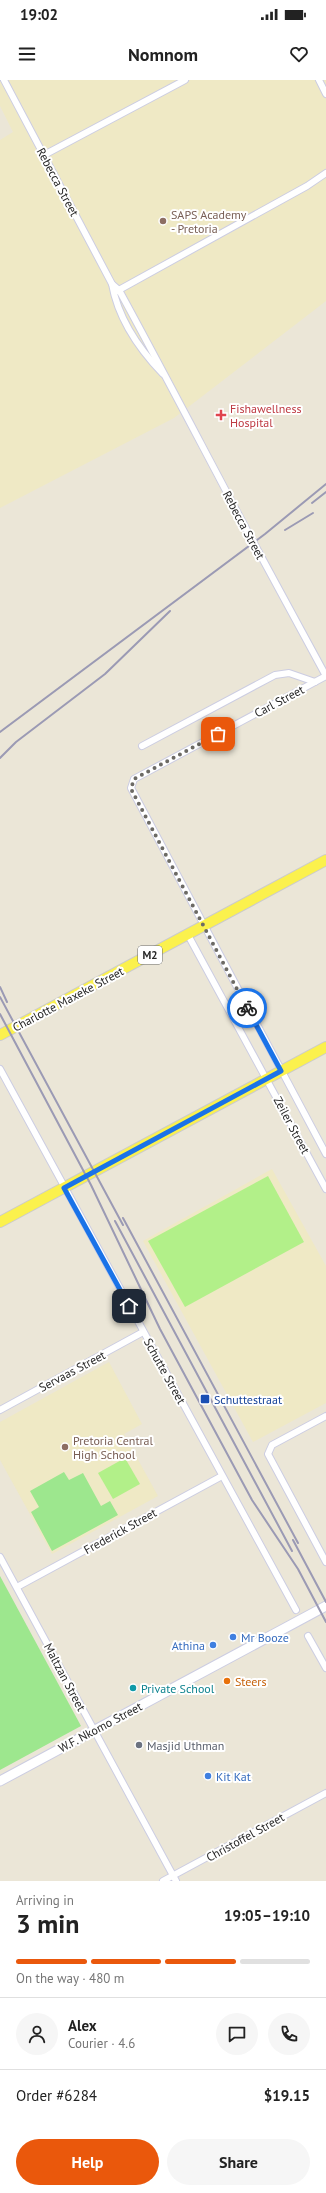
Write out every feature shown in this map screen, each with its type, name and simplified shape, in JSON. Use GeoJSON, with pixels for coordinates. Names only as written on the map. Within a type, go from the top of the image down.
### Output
{"type":"FeatureCollection","features":[{"type":"Feature","properties":{"kind":"main road","name":"Charlotte Maxeke Street"},"geometry":{"type":"LineString","coordinates":[[0,1035],[326,860]]}},
{"type":"Feature","properties":{"kind":"main road"},"geometry":{"type":"LineString","coordinates":[[0,1222],[326,1047]]}},
{"type":"Feature","properties":{"kind":"main road","name":"W.F. Nkomo Street"},"geometry":{"type":"LineString","coordinates":[[0,1781],[326,1606]]}},
{"type":"Feature","properties":{"kind":"street","name":"Rebecca Street"},"geometry":{"type":"LineString","coordinates":[[4,80],[112,284],[150,345],[163,374],[326,676]]}},
{"type":"Feature","properties":{"kind":"street"},"geometry":{"type":"LineString","coordinates":[[44,155],[185,80]]}},
{"type":"Feature","properties":{"kind":"street"},"geometry":{"type":"LineString","coordinates":[[319,80],[326,94]]}},
{"type":"Feature","properties":{"kind":"street"},"geometry":{"type":"LineString","coordinates":[[116,291],[307,186],[326,173]]}},
{"type":"Feature","properties":{"kind":"street","name":"Rebecca Street"},"geometry":{"type":"LineString","coordinates":[[116,291],[123,318],[134,338],[149,359],[163,374]]}},
{"type":"Feature","properties":{"kind":"street","name":"Carl Street"},"geometry":{"type":"LineString","coordinates":[[142,746],[275,675],[289,673],[315,682]]}},
{"type":"Feature","properties":{"kind":"street","name":"Carl Street"},"geometry":{"type":"LineString","coordinates":[[134,797],[131,788],[134,779],[326,676]]}},
{"type":"Feature","properties":{"kind":"street","name":"Zeiler Street"},"geometry":{"type":"LineString","coordinates":[[134,797],[326,1154]]}},
{"type":"Feature","properties":{"kind":"street","name":"Zeiler Street"},"geometry":{"type":"LineString","coordinates":[[188,934],[326,1188]]}},
{"type":"Feature","properties":{"kind":"street","name":"Schutte Street"},"geometry":{"type":"LineString","coordinates":[[0,1069],[296,1610]]}},
{"type":"Feature","properties":{"kind":"street","name":"Servaas Street"},"geometry":{"type":"LineString","coordinates":[[0,1410],[143,1332]]}},
{"type":"Feature","properties":{"kind":"street"},"geometry":{"type":"LineString","coordinates":[[326,1416],[272,1445],[269,1450],[270,1459],[326,1562]]}},
{"type":"Feature","properties":{"kind":"street","name":"Frederick Street"},"geometry":{"type":"LineString","coordinates":[[17,1587],[222,1476]]}},
{"type":"Feature","properties":{"kind":"street","name":"Maltzan Street"},"geometry":{"type":"LineString","coordinates":[[0,1557],[175,1878]]}},
{"type":"Feature","properties":{"kind":"street"},"geometry":{"type":"LineString","coordinates":[[308,1636],[326,1668]]}},
{"type":"Feature","properties":{"kind":"street","name":"Christoffel Street"},"geometry":{"type":"LineString","coordinates":[[163,1881],[175,1878],[326,1793]]}},
{"type":"Feature","properties":{"kind":"shaded area","name":"SAPS Academy - Pretoria"},"geometry":{"type":"Polygon","coordinates":[[[0,80],[326,80],[326,301],[174,418],[0,508],[0,140],[13,132],[0,106],[0,80]]]}},
{"type":"Feature","properties":{"kind":"shaded area"},"geometry":{"type":"Polygon","coordinates":[[[272,1169],[326,1266],[326,1403],[253,1442],[143,1241],[272,1169]]]}},
{"type":"Feature","properties":{"kind":"shaded area","name":"Pretoria Central High School"},"geometry":{"type":"Polygon","coordinates":[[[109,1362],[142,1424],[124,1434],[158,1496],[52,1554],[0,1460],[0,1422],[109,1362]]]}},
{"type":"Feature","properties":{"kind":"green space"},"geometry":{"type":"Polygon","coordinates":[[[268,1176],[304,1242],[185,1307],[148,1241],[268,1176]]]}},
{"type":"Feature","properties":{"kind":"green space"},"geometry":{"type":"Polygon","coordinates":[[[125,1458],[140,1484],[113,1499],[98,1473],[125,1458]]]}},
{"type":"Feature","properties":{"kind":"green space"},"geometry":{"type":"Polygon","coordinates":[[[64,1472],[69,1480],[83,1473],[101,1506],[110,1501],[118,1515],[52,1551],[31,1512],[39,1507],[30,1491],[64,1472]]]}},
{"type":"Feature","properties":{"kind":"green space"},"geometry":{"type":"Polygon","coordinates":[[[0,1576],[81,1726],[0,1770],[0,1576]]]}},
{"type":"Feature","properties":{"kind":"railway"},"geometry":{"type":"LineString","coordinates":[[0,732],[265,534],[326,484]]}},
{"type":"Feature","properties":{"kind":"railway"},"geometry":{"type":"LineString","coordinates":[[312,503],[326,492]]}},
{"type":"Feature","properties":{"kind":"railway"},"geometry":{"type":"LineString","coordinates":[[285,530],[313,513]]}},
{"type":"Feature","properties":{"kind":"railway"},"geometry":{"type":"LineString","coordinates":[[0,758],[16,742],[105,674],[170,611]]}},
{"type":"Feature","properties":{"kind":"railway"},"geometry":{"type":"LineString","coordinates":[[0,987],[7,1002]]}},
{"type":"Feature","properties":{"kind":"railway"},"geometry":{"type":"LineString","coordinates":[[0,997],[123,1225]]}},
{"type":"Feature","properties":{"kind":"railway"},"geometry":{"type":"LineString","coordinates":[[0,1014],[91,1185],[160,1329],[252,1500],[298,1569],[326,1622]]}},
{"type":"Feature","properties":{"kind":"railway"},"geometry":{"type":"LineString","coordinates":[[123,1218],[298,1543]]}},
{"type":"Feature","properties":{"kind":"railway"},"geometry":{"type":"LineString","coordinates":[[115,1221],[292,1551]]}},
{"type":"Feature","properties":{"kind":"railway"},"geometry":{"type":"LineString","coordinates":[[293,1540],[326,1602]]}},
{"type":"Feature","properties":{"kind":"way so far"},"geometry":{"type":"LineString","coordinates":[[218,734],[134,779],[132,781],[131,791],[247,1008]]}},
{"type":"Feature","properties":{"kind":"place","name":"SAPS Academy - Pretoria"},"geometry":{"type":"Point","coordinates":[163,221]}},
{"type":"Feature","properties":{"kind":"place","name":"Fishawellness Hospital"},"geometry":{"type":"Point","coordinates":[221,415]}},
{"type":"Feature","properties":{"kind":"place","name":"Schuttestraat"},"geometry":{"type":"Point","coordinates":[205,1399]}},
{"type":"Feature","properties":{"kind":"place","name":"Pretoria Central High School"},"geometry":{"type":"Point","coordinates":[65,1447]}},
{"type":"Feature","properties":{"kind":"place","name":"Mr Booze"},"geometry":{"type":"Point","coordinates":[233,1637]}},
{"type":"Feature","properties":{"kind":"place","name":"Athina"},"geometry":{"type":"Point","coordinates":[213,1645]}},
{"type":"Feature","properties":{"kind":"place","name":"Steers"},"geometry":{"type":"Point","coordinates":[227,1681]}},
{"type":"Feature","properties":{"kind":"place","name":"Private School"},"geometry":{"type":"Point","coordinates":[133,1688]}},
{"type":"Feature","properties":{"kind":"place","name":"Masjid Uthman"},"geometry":{"type":"Point","coordinates":[139,1745]}},
{"type":"Feature","properties":{"kind":"place","name":"Kit Kat"},"geometry":{"type":"Point","coordinates":[208,1776]}},
{"type":"Feature","properties":{"kind":"route"},"geometry":{"type":"LineString","coordinates":[[129,1306],[64,1188],[281,1071],[247,1008]]}}]}
